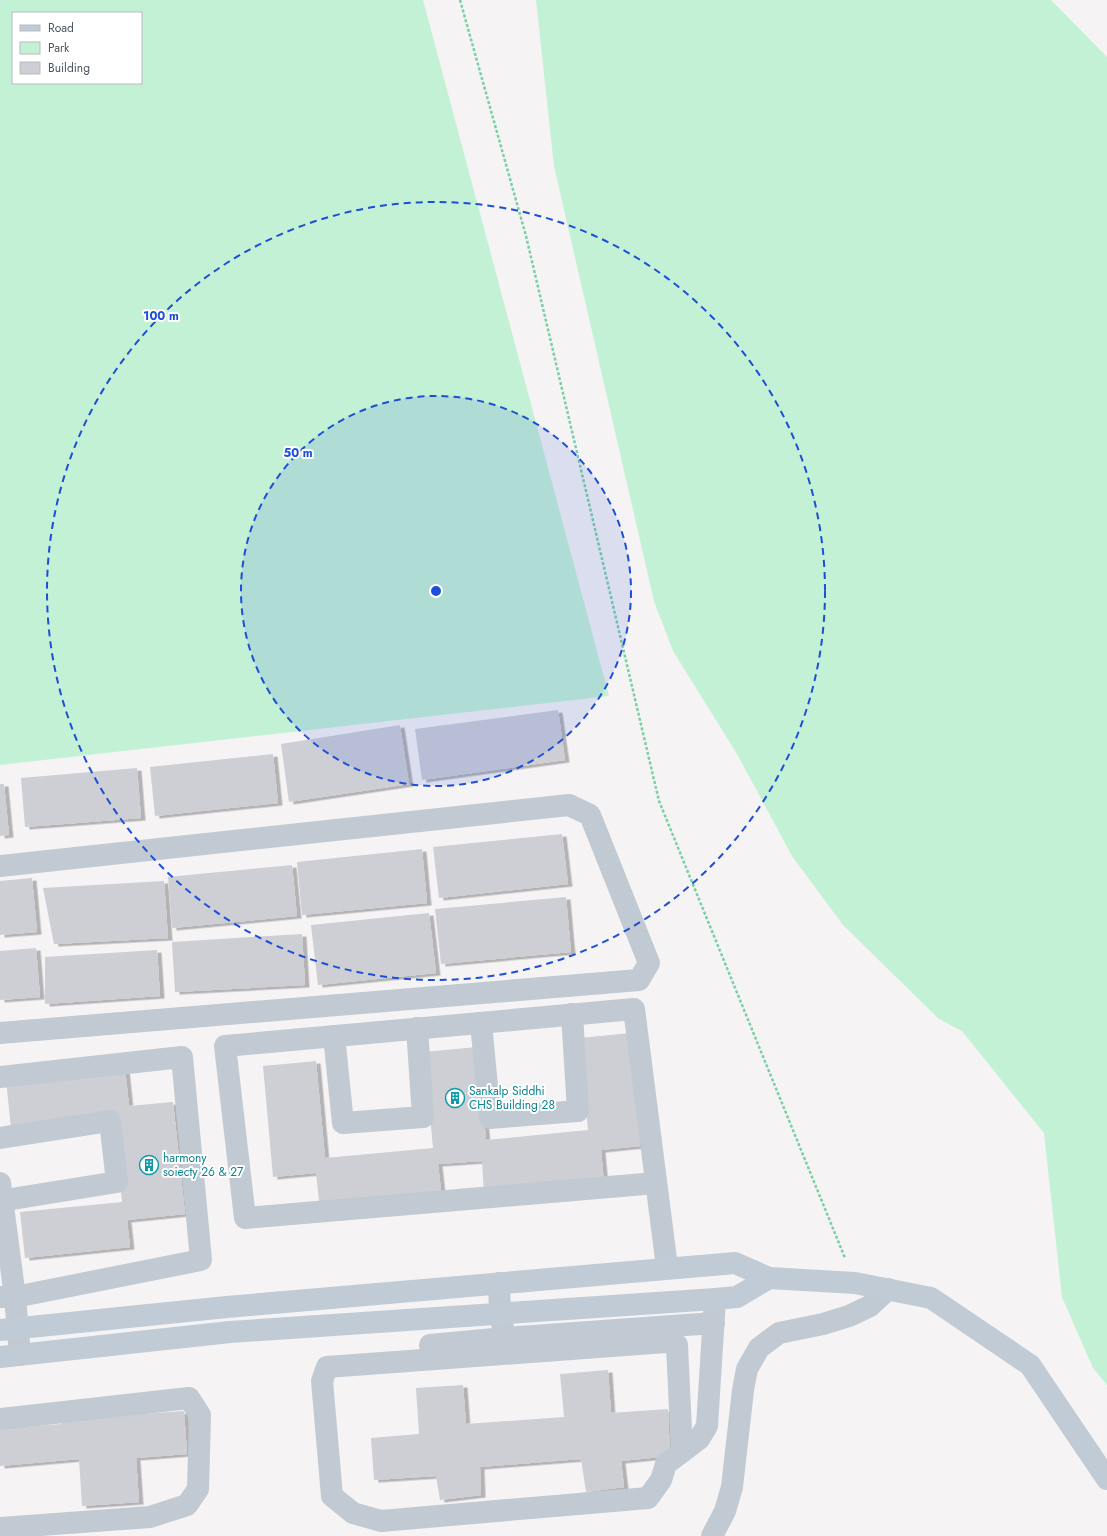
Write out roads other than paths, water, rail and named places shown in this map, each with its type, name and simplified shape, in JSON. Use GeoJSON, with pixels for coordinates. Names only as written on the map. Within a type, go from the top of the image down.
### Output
{"type":"FeatureCollection","features":[{"type":"Feature","properties":{"kind":"street"},"geometry":{"type":"LineString","coordinates":[[0,866],[568,805],[590,815],[649,963],[639,980],[0,1033]]}},
{"type":"Feature","properties":{"kind":"street"},"geometry":{"type":"LineString","coordinates":[[656,1183],[245,1218],[225,1046],[634,1009],[667,1267]]}},
{"type":"Feature","properties":{"kind":"street"},"geometry":{"type":"LineString","coordinates":[[481,1023],[490,1118],[578,1111],[572,1014]]}},
{"type":"Feature","properties":{"kind":"street"},"geometry":{"type":"LineString","coordinates":[[334,1036],[343,1123],[423,1117],[417,1028]]}},
{"type":"Feature","properties":{"kind":"street"},"geometry":{"type":"LineString","coordinates":[[0,1077],[182,1057],[201,1260],[8,1297]]}},
{"type":"Feature","properties":{"kind":"street"},"geometry":{"type":"LineString","coordinates":[[0,1138],[110,1121],[117,1182],[1,1195],[8,1297],[10,1356],[230,1332],[737,1297],[769,1278]]}},
{"type":"Feature","properties":{"kind":"street"},"geometry":{"type":"LineString","coordinates":[[9,1330],[227,1307],[667,1267],[735,1263],[769,1278],[856,1283],[931,1298],[1030,1365],[1107,1479]]}},
{"type":"Feature","properties":{"kind":"street"},"geometry":{"type":"LineString","coordinates":[[499,1283],[500,1313],[505,1338]]}},
{"type":"Feature","properties":{"kind":"street"},"geometry":{"type":"LineString","coordinates":[[712,1536],[725,1511],[732,1487],[743,1390],[748,1369],[758,1348],[780,1333],[822,1324],[849,1316],[870,1306],[888,1289]]}},
{"type":"Feature","properties":{"kind":"street"},"geometry":{"type":"LineString","coordinates":[[682,1452],[677,1345],[666,1342],[327,1367],[322,1381],[332,1496],[353,1513],[381,1520],[648,1498],[661,1480],[666,1464],[682,1452],[699,1439],[707,1426],[715,1299]]}},
{"type":"Feature","properties":{"kind":"street"},"geometry":{"type":"LineString","coordinates":[[361,1352],[505,1338],[714,1323]]}},
{"type":"Feature","properties":{"kind":"street"},"geometry":{"type":"LineString","coordinates":[[0,1419],[189,1398],[200,1415],[198,1488],[187,1505],[119,1527],[0,1528]]}},
{"type":"Feature","properties":{"kind":"place","name":"Sankalp Siddhi CHS Building 28"},"geometry":{"type":"Point","coordinates":[455,1098]}},
{"type":"Feature","properties":{"kind":"place","name":"harmony soiecty 26 & 27"},"geometry":{"type":"Point","coordinates":[149,1165]}}]}
